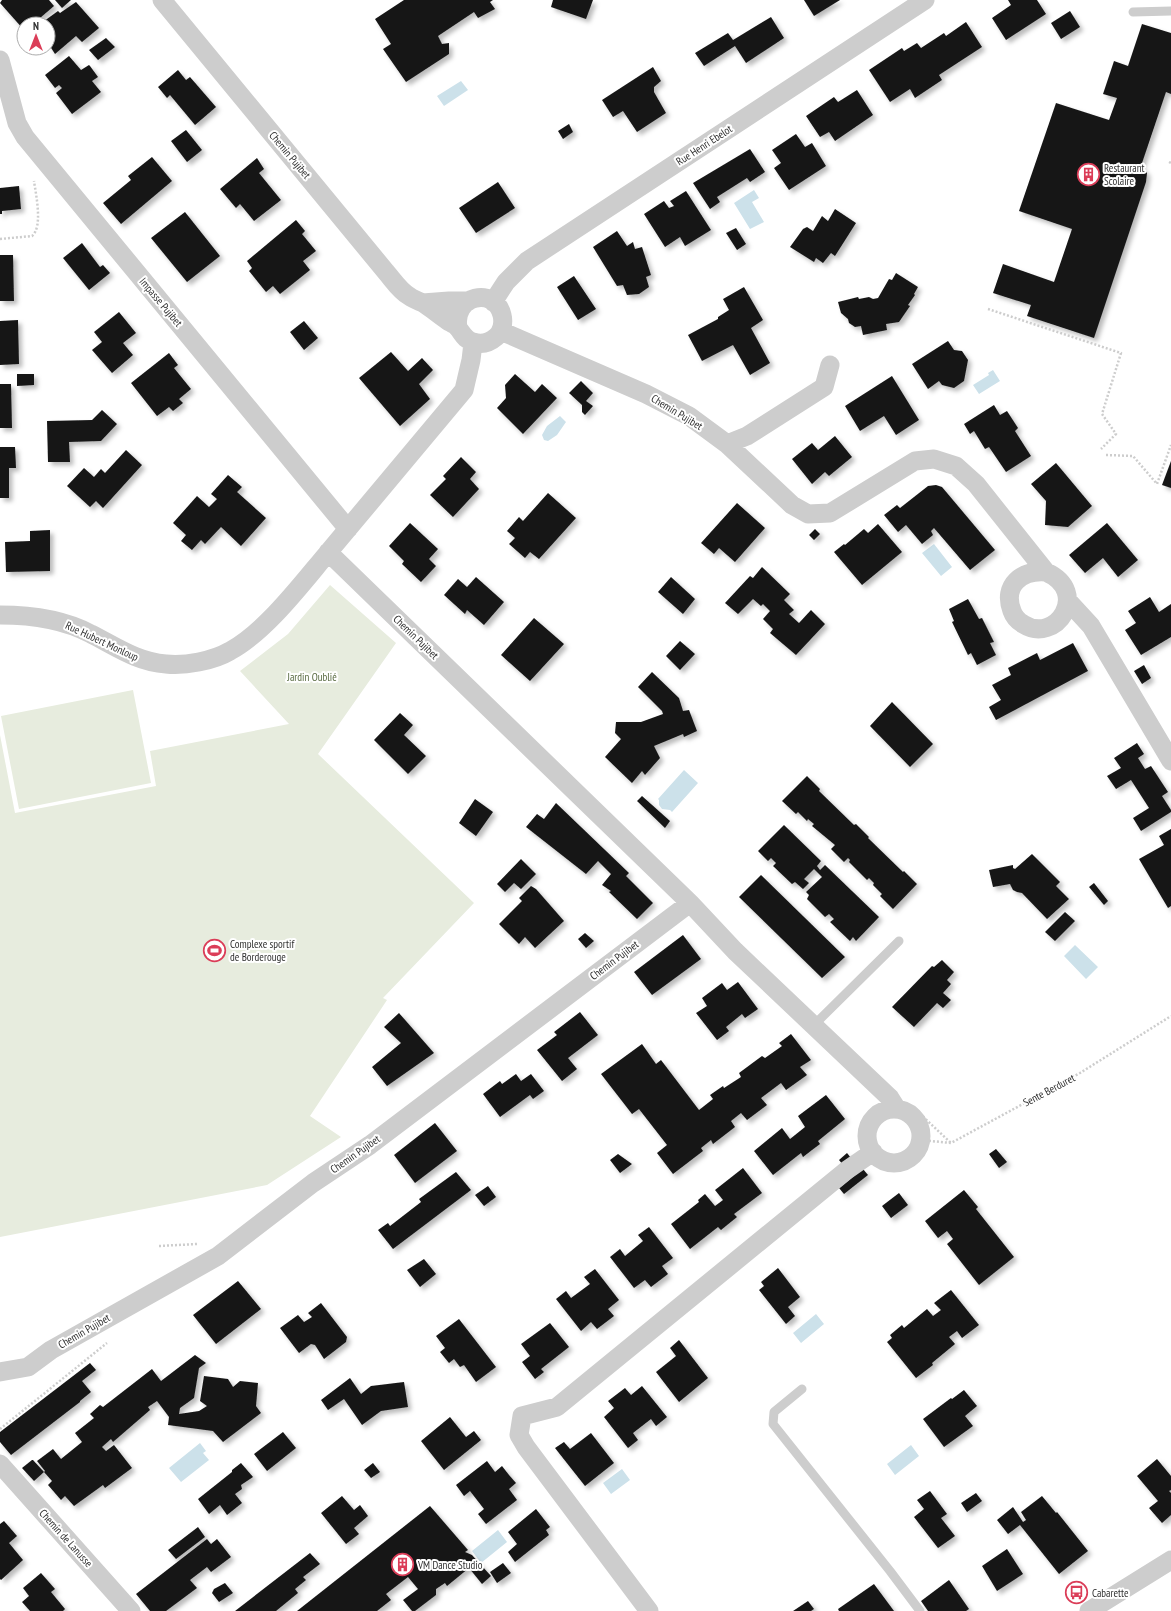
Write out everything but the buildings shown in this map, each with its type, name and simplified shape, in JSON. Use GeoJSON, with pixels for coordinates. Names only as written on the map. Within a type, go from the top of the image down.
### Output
{"type":"FeatureCollection","features":[{"type":"Feature","properties":{"kind":"street","name":"Chemin Pujibet"},"geometry":{"type":"LineString","coordinates":[[162,0],[386,272],[408,296],[423,303],[458,328]]}},
{"type":"Feature","properties":{"kind":"street","name":"Rue Henri Ebelot"},"geometry":{"type":"LineString","coordinates":[[493,302],[506,282],[527,261],[925,0]]}},
{"type":"Feature","properties":{"kind":"street","name":"Impasse Pujibet"},"geometry":{"type":"LineString","coordinates":[[0,60],[16,123],[25,137],[348,529]]}},
{"type":"Feature","properties":{"kind":"street"},"geometry":{"type":"LineString","coordinates":[[423,303],[448,300],[469,300],[474,298],[484,298],[493,302],[502,312],[503,322],[501,331],[497,336],[486,343],[473,343],[464,337],[458,328],[458,315],[460,309],[469,300]]}},
{"type":"Feature","properties":{"kind":"street","name":"Chemin Pujibet"},"geometry":{"type":"LineString","coordinates":[[501,331],[646,394],[689,416],[727,444],[792,505],[808,514],[830,513],[915,462],[934,459],[956,466],[976,484],[1046,572]]}},
{"type":"Feature","properties":{"kind":"street"},"geometry":{"type":"LineString","coordinates":[[328,552],[464,390],[471,360],[473,343]]}},
{"type":"Feature","properties":{"kind":"street"},"geometry":{"type":"LineString","coordinates":[[727,444],[746,436],[824,387],[830,365]]}},
{"type":"Feature","properties":{"kind":"street","name":"Chemin Pujibet"},"geometry":{"type":"LineString","coordinates":[[328,552],[690,903],[735,951],[890,1098],[897,1109],[905,1111],[912,1116],[918,1123],[921,1140]]}},
{"type":"Feature","properties":{"kind":"street","name":"Rue Hubert Monloup"},"geometry":{"type":"LineString","coordinates":[[0,615],[56,620],[90,633],[134,658],[166,664],[202,662],[230,652],[254,634],[297,589],[328,552]]}},
{"type":"Feature","properties":{"kind":"street"},"geometry":{"type":"LineString","coordinates":[[1035,571],[1046,572],[1055,576],[1062,583],[1066,591],[1068,601],[1065,612],[1059,621],[1050,627],[1039,629],[1028,627],[1018,621],[1012,612],[1009,602],[1010,590],[1016,581],[1025,574],[1035,571]]}},
{"type":"Feature","properties":{"kind":"street"},"geometry":{"type":"LineString","coordinates":[[1068,601],[1091,626],[1171,761]]}},
{"type":"Feature","properties":{"kind":"street","name":"Chemin Pujibet"},"geometry":{"type":"LineString","coordinates":[[0,1372],[28,1367],[51,1350],[218,1256],[313,1183],[370,1145],[690,903]]}},
{"type":"Feature","properties":{"kind":"street"},"geometry":{"type":"LineString","coordinates":[[897,1109],[880,1113],[873,1119],[867,1135],[868,1144],[873,1152],[879,1158],[887,1162],[905,1161],[918,1149],[921,1140]]}},
{"type":"Feature","properties":{"kind":"street"},"geometry":{"type":"LineString","coordinates":[[649,1611],[526,1447],[519,1435],[522,1416],[557,1407],[847,1170],[873,1152]]}},
{"type":"Feature","properties":{"kind":"street","name":"Chemin de Lanusse"},"geometry":{"type":"LineString","coordinates":[[0,1464],[132,1611]]}},
{"type":"Feature","properties":{"kind":"street"},"geometry":{"type":"LineString","coordinates":[[1088,1611],[1171,1560]]}},
{"type":"Feature","properties":{"kind":"lane"},"geometry":{"type":"LineString","coordinates":[[1133,12],[1171,11]]}},
{"type":"Feature","properties":{"kind":"lane"},"geometry":{"type":"LineString","coordinates":[[813,1026],[899,941]]}},
{"type":"Feature","properties":{"kind":"lane"},"geometry":{"type":"LineString","coordinates":[[802,1389],[774,1412],[773,1424],[920,1611]]}},
{"type":"Feature","properties":{"kind":"path"},"geometry":{"type":"LineString","coordinates":[[0,239],[32,236],[36,233],[38,224],[34,176],[39,154]]}},
{"type":"Feature","properties":{"kind":"path"},"geometry":{"type":"LineString","coordinates":[[988,309],[1121,353],[1102,414],[1116,434],[1101,449]]}},
{"type":"Feature","properties":{"kind":"path"},"geometry":{"type":"LineString","coordinates":[[1106,455],[1133,456],[1157,484],[1171,445]]}},
{"type":"Feature","properties":{"kind":"path","name":"Sente Berduret"},"geometry":{"type":"LineString","coordinates":[[921,1140],[951,1142],[1080,1073],[1171,1016]]}},
{"type":"Feature","properties":{"kind":"path"},"geometry":{"type":"LineString","coordinates":[[159,1246],[203,1243]]}},
{"type":"Feature","properties":{"kind":"green space","name":"Complexe sportif de Borderouge"},"geometry":{"type":"Polygon","coordinates":[[[330,585],[396,643],[318,754],[474,903],[383,998],[387,1000],[310,1116],[341,1137],[267,1185],[0,1237],[0,735],[15,813],[156,786],[150,751],[289,724],[240,671],[288,634],[330,585]]]}},
{"type":"Feature","properties":{"kind":"green space"},"geometry":{"type":"Polygon","coordinates":[[[133,690],[151,783],[19,809],[1,716],[133,690]]]}},
{"type":"Feature","properties":{"kind":"water"},"geometry":{"type":"Polygon","coordinates":[[[461,81],[468,90],[444,106],[437,96],[461,81]]]}},
{"type":"Feature","properties":{"kind":"water"},"geometry":{"type":"Polygon","coordinates":[[[754,190],[759,198],[752,202],[764,222],[750,229],[734,203],[754,190]]]}},
{"type":"Feature","properties":{"kind":"water"},"geometry":{"type":"Polygon","coordinates":[[[993,370],[1000,381],[979,394],[973,385],[989,375],[988,373],[993,370]]]}},
{"type":"Feature","properties":{"kind":"water"},"geometry":{"type":"Polygon","coordinates":[[[560,416],[566,422],[557,435],[548,441],[544,440],[542,435],[547,426],[560,416]]]}},
{"type":"Feature","properties":{"kind":"water"},"geometry":{"type":"Polygon","coordinates":[[[934,544],[952,567],[941,576],[922,553],[934,544]]]}},
{"type":"Feature","properties":{"kind":"water"},"geometry":{"type":"Polygon","coordinates":[[[684,770],[698,783],[672,812],[670,810],[662,809],[659,805],[658,799],[684,770]]]}},
{"type":"Feature","properties":{"kind":"water"},"geometry":{"type":"Polygon","coordinates":[[[1075,945],[1098,967],[1086,979],[1064,956],[1075,945]]]}},
{"type":"Feature","properties":{"kind":"water"},"geometry":{"type":"Polygon","coordinates":[[[816,1314],[824,1324],[801,1343],[793,1333],[816,1314]]]}},
{"type":"Feature","properties":{"kind":"water"},"geometry":{"type":"Polygon","coordinates":[[[200,1443],[206,1451],[203,1453],[209,1460],[181,1482],[169,1468],[200,1443]]]}},
{"type":"Feature","properties":{"kind":"water"},"geometry":{"type":"Polygon","coordinates":[[[911,1445],[919,1456],[895,1475],[887,1464],[911,1445]]]}},
{"type":"Feature","properties":{"kind":"water"},"geometry":{"type":"Polygon","coordinates":[[[622,1469],[630,1480],[611,1494],[603,1483],[622,1469]]]}},
{"type":"Feature","properties":{"kind":"water"},"geometry":{"type":"Polygon","coordinates":[[[498,1530],[507,1542],[481,1563],[472,1551],[498,1530]]]}},
{"type":"Feature","properties":{"kind":"place","name":"Restaurant Scolaire"},"geometry":{"type":"Point","coordinates":[1089,174]}},
{"type":"Feature","properties":{"kind":"place","name":"Complexe sportif de Borderouge"},"geometry":{"type":"Point","coordinates":[214,950]}},
{"type":"Feature","properties":{"kind":"place","name":"VM Dance Studio"},"geometry":{"type":"Point","coordinates":[402,1565]}},
{"type":"Feature","properties":{"kind":"place","name":"Cabarette"},"geometry":{"type":"Point","coordinates":[1077,1593]}},
{"type":"Feature","properties":{"kind":"park label","name":"Jardin Oublié"},"geometry":{"type":"Point","coordinates":[312,677]}}]}
